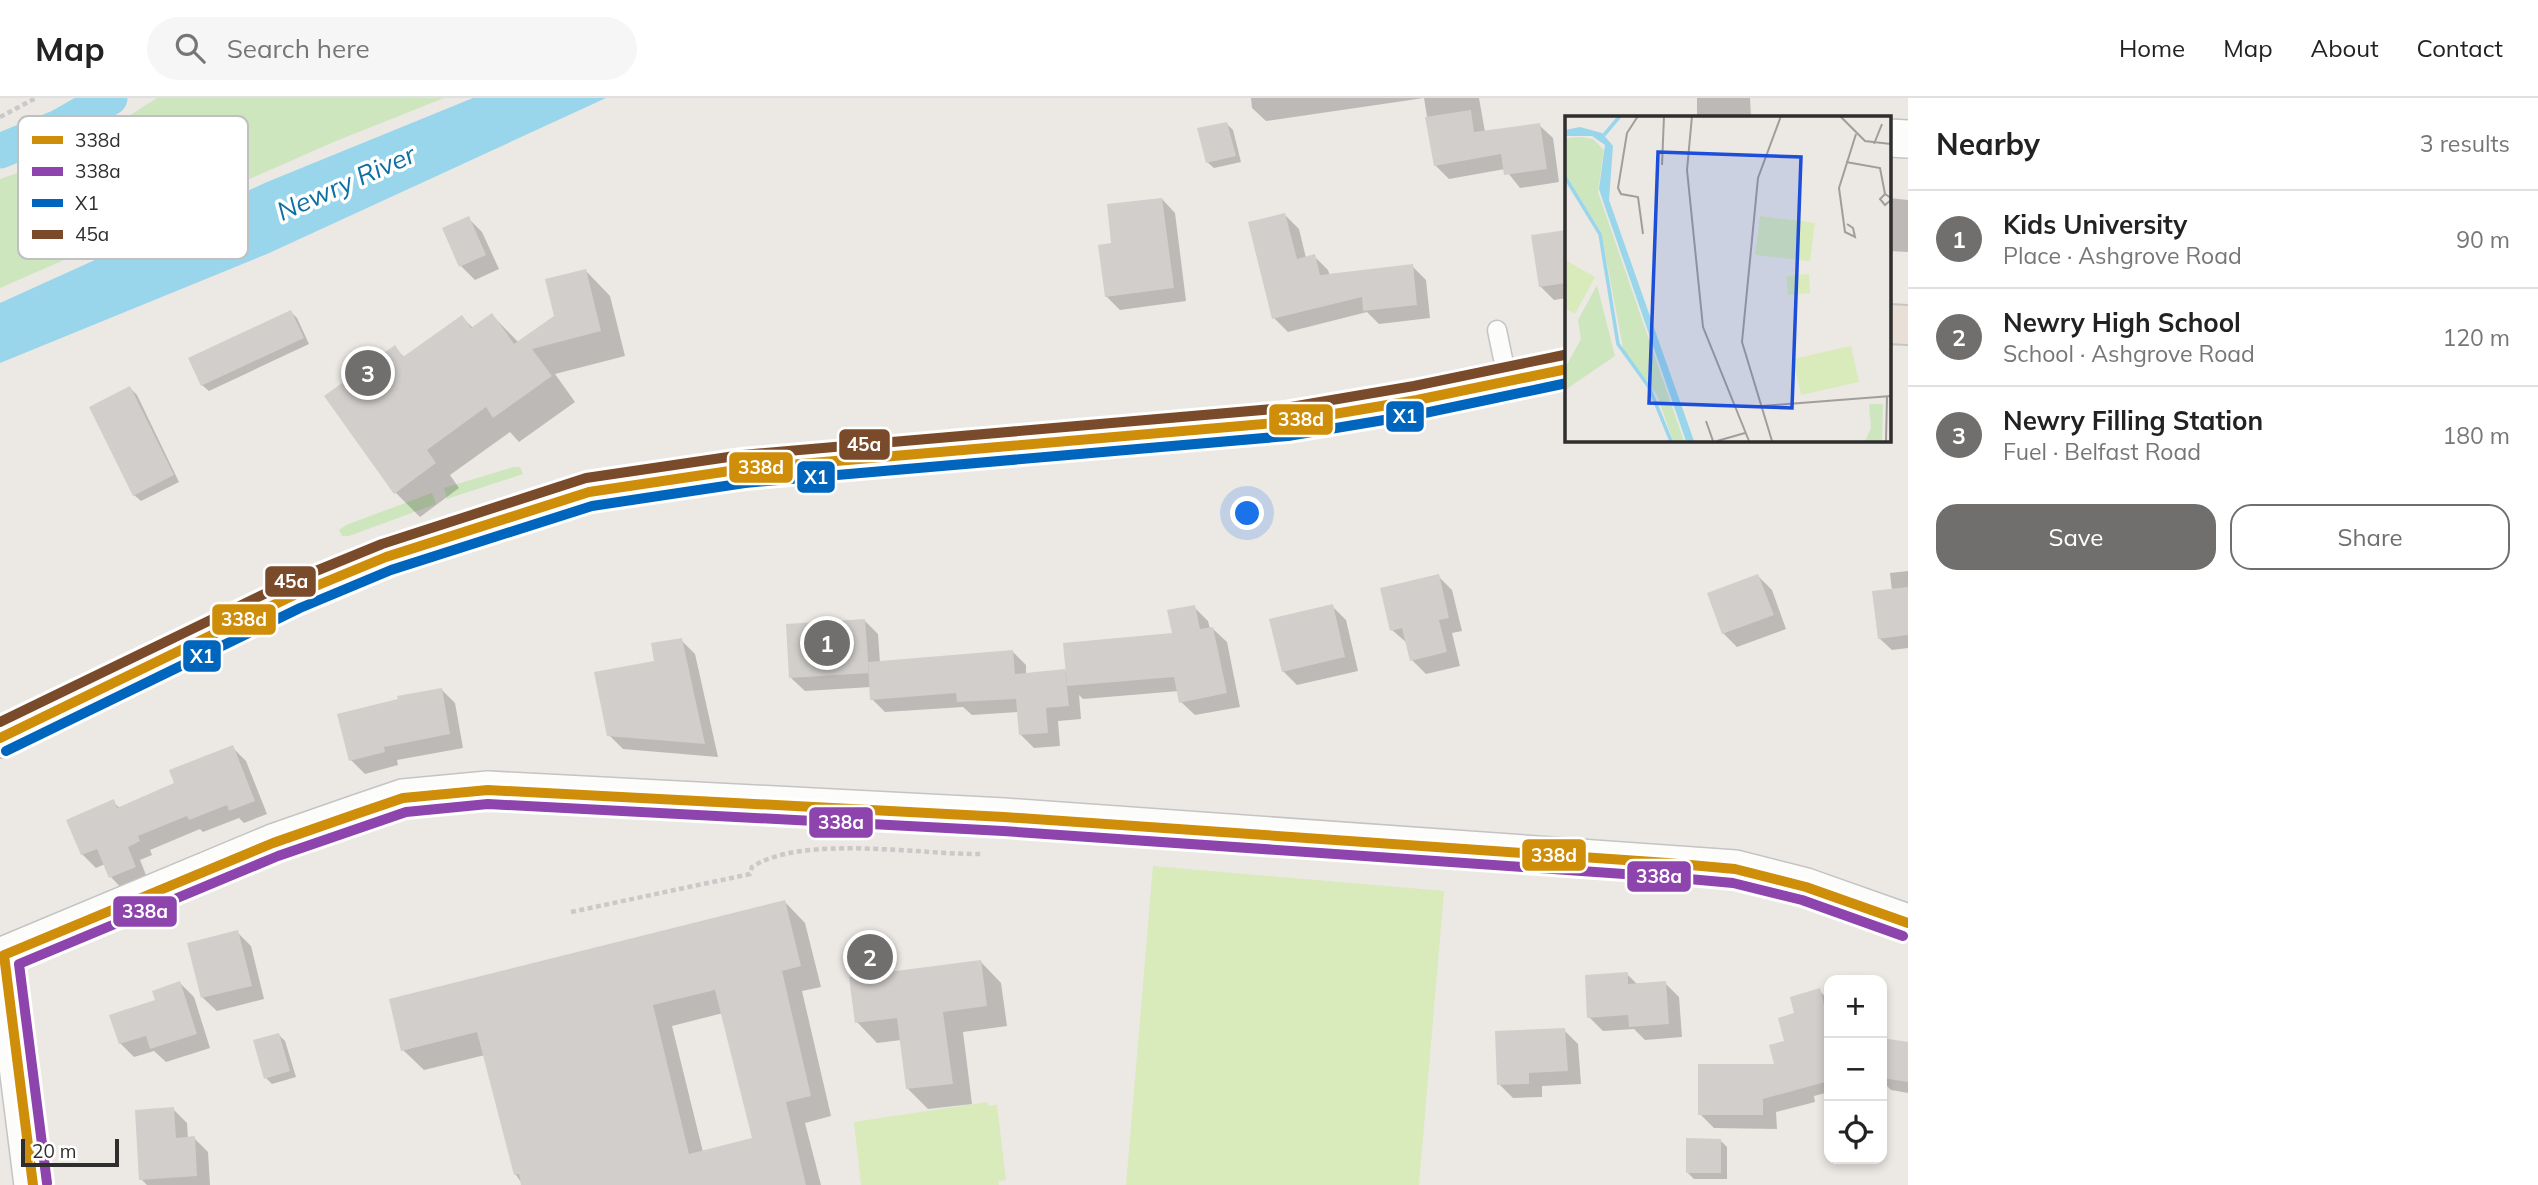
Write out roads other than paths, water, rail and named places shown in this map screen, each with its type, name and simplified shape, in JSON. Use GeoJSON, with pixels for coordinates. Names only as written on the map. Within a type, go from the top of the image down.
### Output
{"type":"FeatureCollection","features":[{"type":"Feature","properties":{"kind":"highway"},"geometry":{"type":"LineString","coordinates":[[1890,324],[1908,325]]}},
{"type":"Feature","properties":{"kind":"highway"},"geometry":{"type":"LineString","coordinates":[[0,738],[306,590],[386,557],[589,492],[743,469],[1287,422],[1508,383],[1565,369]]}},
{"type":"Feature","properties":{"kind":"street"},"geometry":{"type":"LineString","coordinates":[[1890,138],[1908,139]]}},
{"type":"Feature","properties":{"kind":"street"},"geometry":{"type":"LineString","coordinates":[[33,1185],[2,956],[273,843],[402,798],[488,790],[1004,817],[1735,869],[1805,887],[1908,923]]}},
{"type":"Feature","properties":{"kind":"lane"},"geometry":{"type":"LineString","coordinates":[[1497,330],[1508,383]]}},
{"type":"Feature","properties":{"kind":"water","name":"Newry River"},"geometry":{"type":"Polygon","coordinates":[[[473,98],[606,98],[267,254],[0,363],[0,303],[97,259],[248,259],[248,191],[473,98]]]}},
{"type":"Feature","properties":{"kind":"waterway"},"geometry":{"type":"LineString","coordinates":[[78,116],[110,98]]}},
{"type":"Feature","properties":{"kind":"waterway"},"geometry":{"type":"LineString","coordinates":[[0,151],[18,144]]}},
{"type":"Feature","properties":{"kind":"place","name":"Newry Filling Station"},"geometry":{"type":"Point","coordinates":[368,373]}},
{"type":"Feature","properties":{"kind":"place","name":"Kids University"},"geometry":{"type":"Point","coordinates":[827,643]}},
{"type":"Feature","properties":{"kind":"place","name":"Newry High School"},"geometry":{"type":"Point","coordinates":[870,957]}}]}
